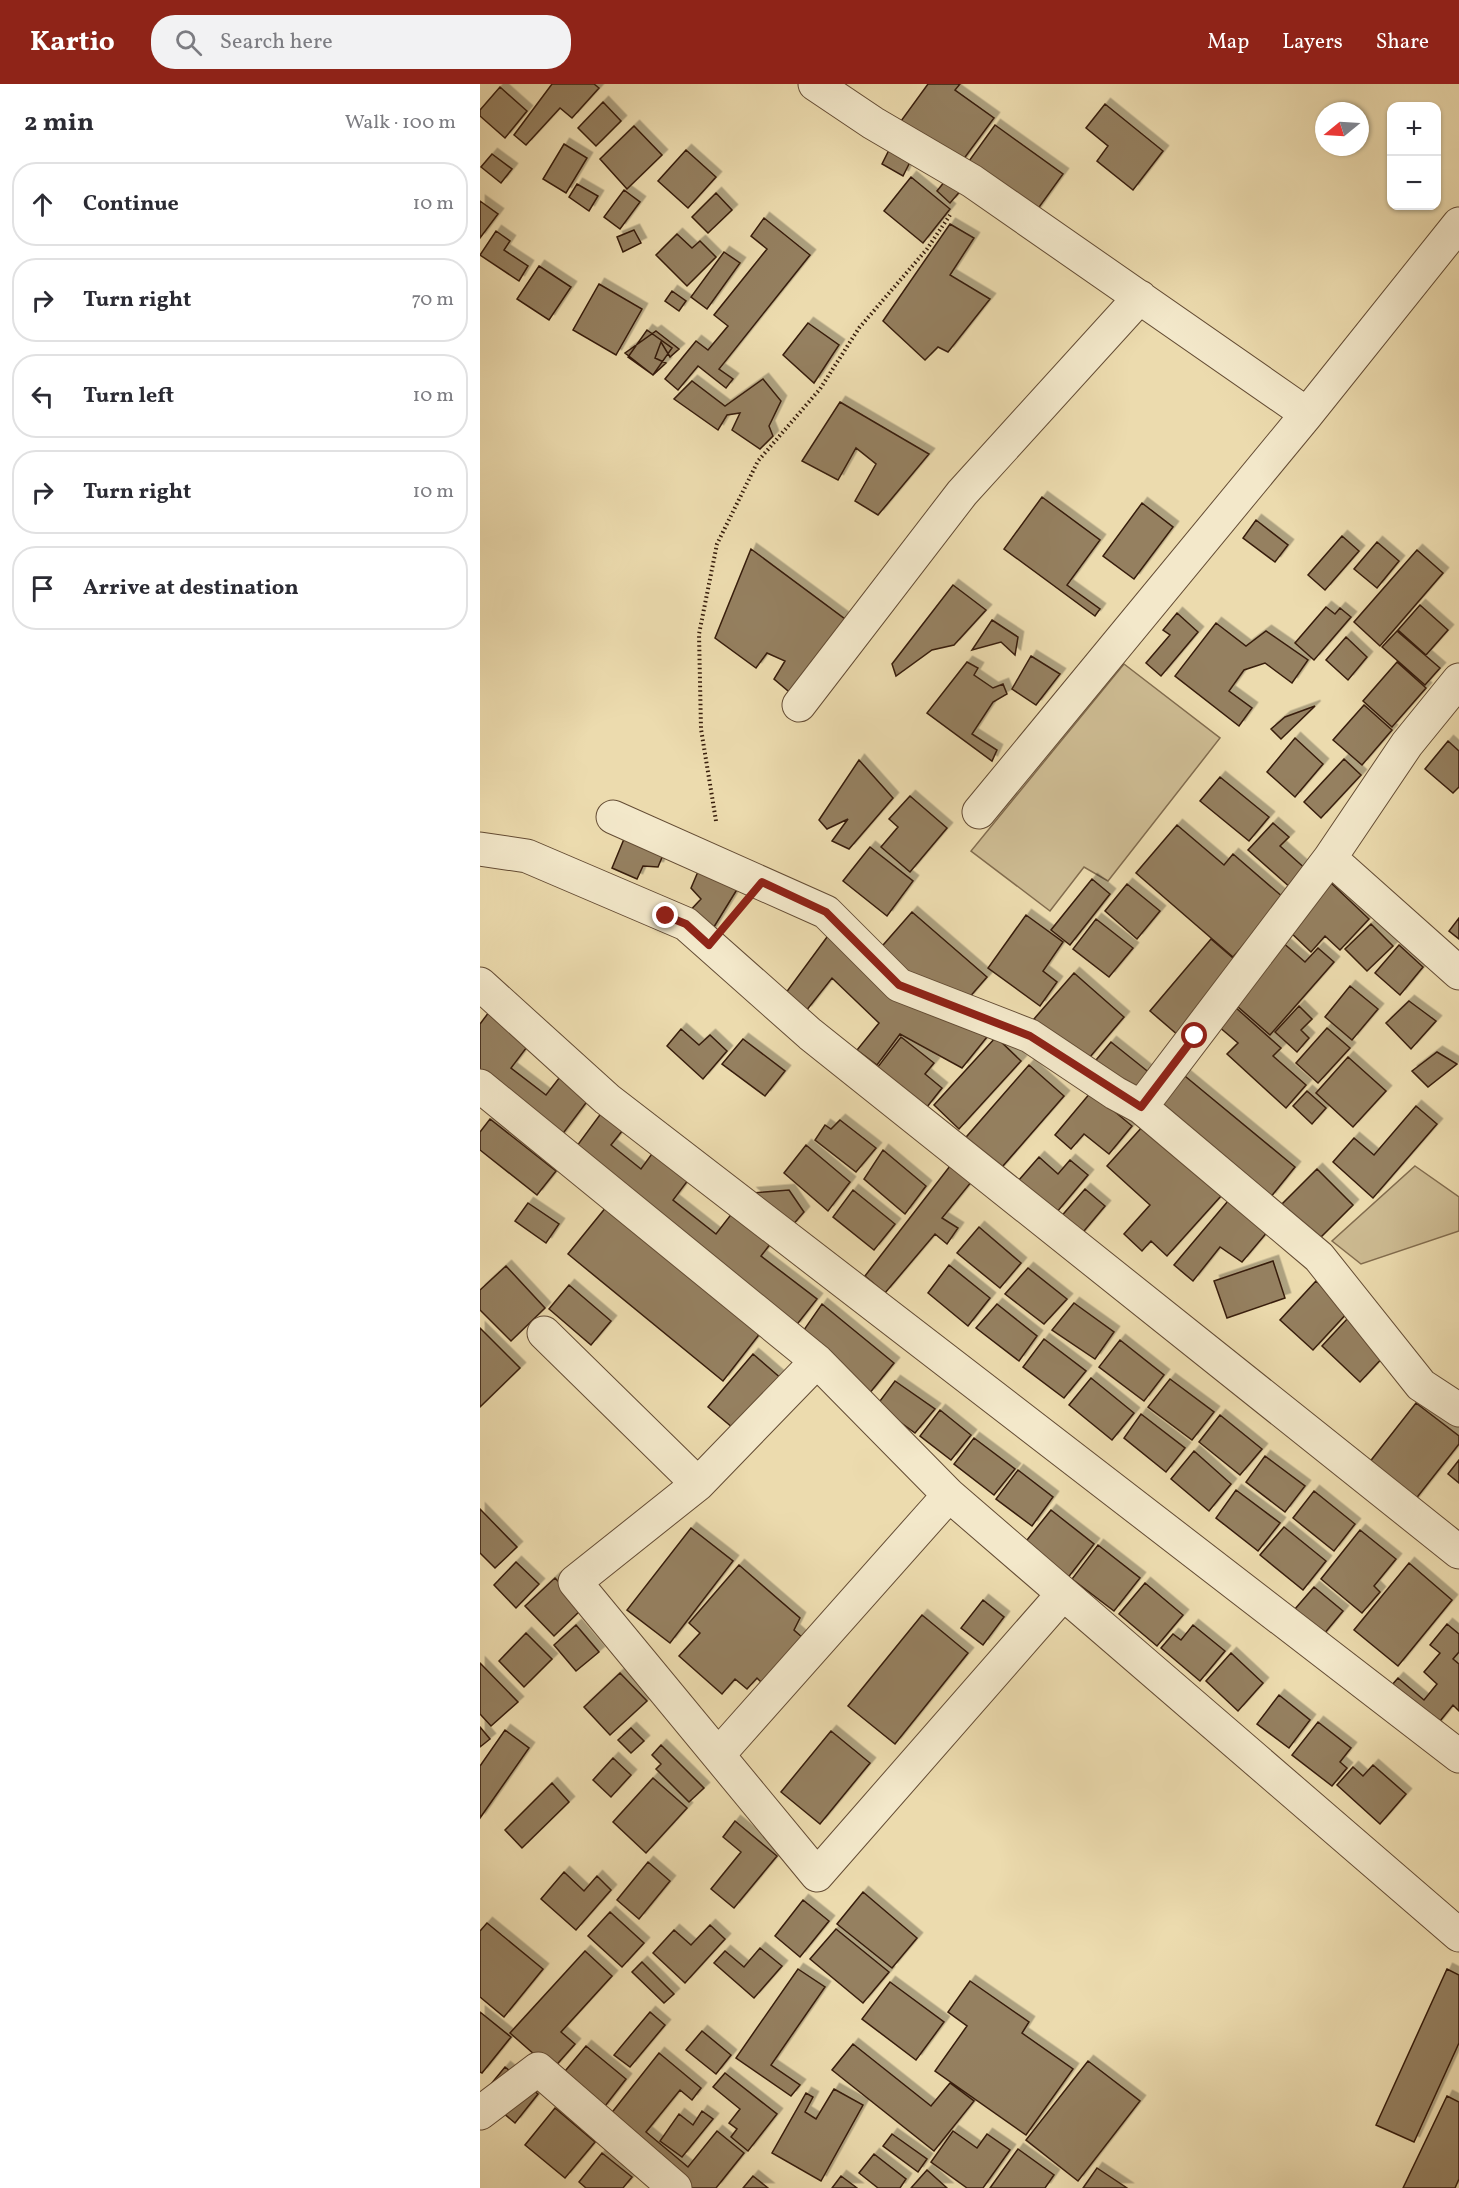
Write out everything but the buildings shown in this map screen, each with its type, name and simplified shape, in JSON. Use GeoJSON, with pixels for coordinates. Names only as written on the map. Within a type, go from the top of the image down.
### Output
{"type":"FeatureCollection","features":[{"type":"Feature","properties":{"kind":"street"},"geometry":{"type":"LineString","coordinates":[[814,84],[873,123],[972,182],[1307,414]]}},
{"type":"Feature","properties":{"kind":"street"},"geometry":{"type":"LineString","coordinates":[[979,812],[1307,414],[1459,224]]}},
{"type":"Feature","properties":{"kind":"street"},"geometry":{"type":"LineString","coordinates":[[799,705],[962,493],[1140,297]]}},
{"type":"Feature","properties":{"kind":"street"},"geometry":{"type":"LineString","coordinates":[[1141,1107],[1330,858],[1407,744],[1459,680]]}},
{"type":"Feature","properties":{"kind":"street"},"geometry":{"type":"LineString","coordinates":[[613,817],[826,912],[899,985],[1030,1036],[1141,1107],[1319,1257],[1421,1385],[1459,1410]]}},
{"type":"Feature","properties":{"kind":"street"},"geometry":{"type":"LineString","coordinates":[[480,849],[527,856],[686,924],[810,1034],[1459,1552]]}},
{"type":"Feature","properties":{"kind":"street"},"geometry":{"type":"LineString","coordinates":[[1330,858],[1459,973]]}},
{"type":"Feature","properties":{"kind":"street"},"geometry":{"type":"LineString","coordinates":[[480,984],[607,1099],[1459,1756]]}},
{"type":"Feature","properties":{"kind":"street"},"geometry":{"type":"LineString","coordinates":[[480,1086],[817,1361],[949,1495],[1459,1935]]}},
{"type":"Feature","properties":{"kind":"street"},"geometry":{"type":"LineString","coordinates":[[544,1333],[698,1485]]}},
{"type":"Feature","properties":{"kind":"street"},"geometry":{"type":"LineString","coordinates":[[817,1361],[698,1485],[575,1582],[817,1875],[1063,1594]]}},
{"type":"Feature","properties":{"kind":"street"},"geometry":{"type":"LineString","coordinates":[[718,1755],[949,1495]]}},
{"type":"Feature","properties":{"kind":"street"},"geometry":{"type":"LineString","coordinates":[[480,2113],[538,2068],[675,2188]]}},
{"type":"Feature","properties":{"kind":"path"},"geometry":{"type":"LineString","coordinates":[[718,833],[701,729],[699,634],[717,544],[758,461],[820,389],[859,328],[927,249],[972,182]]}},
{"type":"Feature","properties":{"kind":"shaded area"},"geometry":{"type":"Polygon","coordinates":[[[1124,664],[1220,738],[1108,881],[1084,867],[1050,911],[971,851],[1124,664]]]}},
{"type":"Feature","properties":{"kind":"shaded area"},"geometry":{"type":"Polygon","coordinates":[[[1415,1166],[1459,1197],[1459,1231],[1361,1264],[1332,1241],[1415,1166]]]}},
{"type":"Feature","properties":{"kind":"route"},"geometry":{"type":"LineString","coordinates":[[666,916],[686,924],[709,945],[762,882],[826,912],[899,985],[1030,1036],[1115,1093],[1141,1107],[1195,1036]]}}]}
